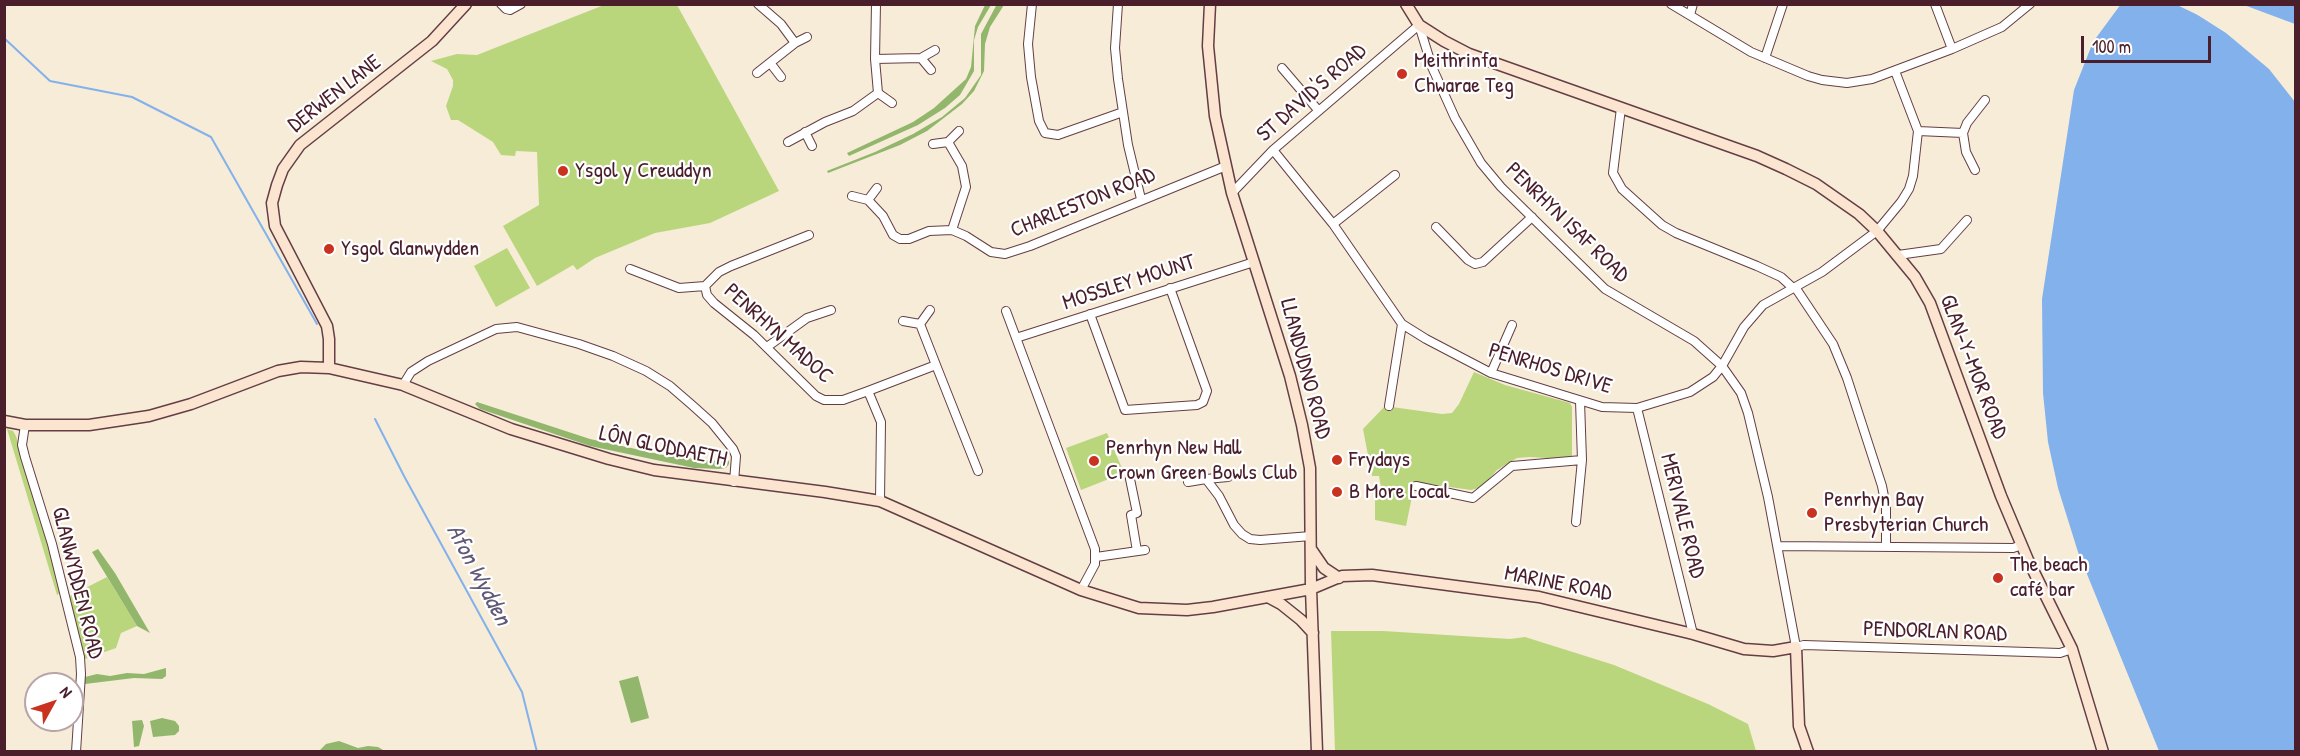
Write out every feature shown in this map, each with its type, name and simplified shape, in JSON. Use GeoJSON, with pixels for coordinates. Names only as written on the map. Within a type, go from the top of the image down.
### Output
{"type":"FeatureCollection","features":[{"type":"Feature","properties":{"kind":"street","name":"DERWEN LANE"},"geometry":{"type":"LineString","coordinates":[[329,368],[327,326],[275,226],[272,203],[283,169],[300,145],[432,41],[466,4]]}},
{"type":"Feature","properties":{"kind":"street"},"geometry":{"type":"LineString","coordinates":[[501,4],[510,10],[521,4]]}},
{"type":"Feature","properties":{"kind":"street"},"geometry":{"type":"LineString","coordinates":[[758,4],[781,24],[795,43]]}},
{"type":"Feature","properties":{"kind":"street"},"geometry":{"type":"LineString","coordinates":[[876,4],[875,59],[878,93],[892,103]]}},
{"type":"Feature","properties":{"kind":"street"},"geometry":{"type":"LineString","coordinates":[[1032,4],[1028,44],[1031,77],[1039,121],[1045,133],[1058,135],[1123,112]]}},
{"type":"Feature","properties":{"kind":"street"},"geometry":{"type":"LineString","coordinates":[[1118,4],[1115,48],[1133,171],[1141,199]]}},
{"type":"Feature","properties":{"kind":"street","name":"LLANDUDNO ROAD"},"geometry":{"type":"LineString","coordinates":[[1210,4],[1208,46],[1212,92],[1226,166],[1232,192],[1290,376],[1310,468],[1311,589],[1317,752]]}},
{"type":"Feature","properties":{"kind":"street","name":"GLAN-Y-MOR ROAD"},"geometry":{"type":"LineString","coordinates":[[1406,4],[1419,25],[1469,54],[1757,156],[1816,184],[1859,214],[1877,231],[1915,277],[1930,303],[2001,496],[2072,649],[2103,752]]}},
{"type":"Feature","properties":{"kind":"street"},"geometry":{"type":"LineString","coordinates":[[1671,4],[1751,52],[1808,76],[1836,83],[1872,79],[1952,49],[2002,27],[2030,4]]}},
{"type":"Feature","properties":{"kind":"street"},"geometry":{"type":"LineString","coordinates":[[1690,15],[1693,4]]}},
{"type":"Feature","properties":{"kind":"street"},"geometry":{"type":"LineString","coordinates":[[1765,58],[1783,4]]}},
{"type":"Feature","properties":{"kind":"street"},"geometry":{"type":"LineString","coordinates":[[1935,4],[1952,49]]}},
{"type":"Feature","properties":{"kind":"street","name":"ST DAVID'S ROAD"},"geometry":{"type":"LineString","coordinates":[[1232,192],[1273,150],[1419,25]]}},
{"type":"Feature","properties":{"kind":"street","name":"PENRHYN ISAF ROAD"},"geometry":{"type":"LineString","coordinates":[[1419,25],[1431,67],[1468,142],[1501,188],[1605,290],[1694,341],[1722,366],[1741,393],[1748,413],[1778,546],[1796,647]]}},
{"type":"Feature","properties":{"kind":"street"},"geometry":{"type":"LineString","coordinates":[[757,73],[795,43],[807,37]]}},
{"type":"Feature","properties":{"kind":"street"},"geometry":{"type":"LineString","coordinates":[[875,59],[921,58],[935,50]]}},
{"type":"Feature","properties":{"kind":"street"},"geometry":{"type":"LineString","coordinates":[[921,58],[931,70]]}},
{"type":"Feature","properties":{"kind":"street"},"geometry":{"type":"LineString","coordinates":[[771,64],[781,76]]}},
{"type":"Feature","properties":{"kind":"street"},"geometry":{"type":"LineString","coordinates":[[1282,68],[1318,110]]}},
{"type":"Feature","properties":{"kind":"street"},"geometry":{"type":"LineString","coordinates":[[1895,71],[1918,131],[1963,133]]}},
{"type":"Feature","properties":{"kind":"street"},"geometry":{"type":"LineString","coordinates":[[788,142],[853,111],[878,93]]}},
{"type":"Feature","properties":{"kind":"street"},"geometry":{"type":"LineString","coordinates":[[1975,170],[1966,152],[1963,133],[1967,123],[1985,100]]}},
{"type":"Feature","properties":{"kind":"street"},"geometry":{"type":"LineString","coordinates":[[1622,108],[1613,173],[1622,189],[1662,225],[1676,233],[1781,277],[1794,287],[1833,344],[1847,378],[1882,486],[1886,507],[1886,546]]}},
{"type":"Feature","properties":{"kind":"street"},"geometry":{"type":"LineString","coordinates":[[933,144],[948,142],[959,130]]}},
{"type":"Feature","properties":{"kind":"street","name":"PENRHOS DRIVE"},"geometry":{"type":"LineString","coordinates":[[1273,150],[1333,224],[1402,324],[1491,374],[1602,407],[1637,408],[1690,392],[1713,377],[1722,366],[1744,327],[1763,305],[1822,272],[1877,231],[1909,189],[1914,176],[1918,131]]}},
{"type":"Feature","properties":{"kind":"street"},"geometry":{"type":"LineString","coordinates":[[805,132],[812,146]]}},
{"type":"Feature","properties":{"kind":"street"},"geometry":{"type":"LineString","coordinates":[[852,196],[868,200],[882,216],[893,235],[900,239],[909,239],[929,231],[952,230],[966,187],[962,166],[948,142]]}},
{"type":"Feature","properties":{"kind":"street","name":"CHARLESTON ROAD"},"geometry":{"type":"LineString","coordinates":[[952,230],[991,252],[1005,254],[1030,246],[1226,166]]}},
{"type":"Feature","properties":{"kind":"street"},"geometry":{"type":"LineString","coordinates":[[1333,224],[1395,175]]}},
{"type":"Feature","properties":{"kind":"street"},"geometry":{"type":"LineString","coordinates":[[868,200],[877,188]]}},
{"type":"Feature","properties":{"kind":"street"},"geometry":{"type":"LineString","coordinates":[[1438,233],[1467,261],[1475,264],[1483,262],[1532,217]]}},
{"type":"Feature","properties":{"kind":"street"},"geometry":{"type":"LineString","coordinates":[[1898,255],[1941,249],[1967,220]]}},
{"type":"Feature","properties":{"kind":"street"},"geometry":{"type":"LineString","coordinates":[[630,269],[679,288],[705,286],[719,272],[731,266],[809,235]]}},
{"type":"Feature","properties":{"kind":"street","name":"MOSSLEY MOUNT"},"geometry":{"type":"LineString","coordinates":[[1016,338],[1254,262]]}},
{"type":"Feature","properties":{"kind":"street","name":"PENRHYN MADOC"},"geometry":{"type":"LineString","coordinates":[[705,286],[707,295],[714,303],[767,347],[816,396],[824,399],[843,400],[936,365]]}},
{"type":"Feature","properties":{"kind":"street"},"geometry":{"type":"LineString","coordinates":[[1090,315],[1125,410],[1197,405],[1203,402],[1207,391],[1170,288]]}},
{"type":"Feature","properties":{"kind":"street"},"geometry":{"type":"LineString","coordinates":[[767,347],[807,318],[831,310]]}},
{"type":"Feature","properties":{"kind":"street"},"geometry":{"type":"LineString","coordinates":[[920,324],[930,310]]}},
{"type":"Feature","properties":{"kind":"street"},"geometry":{"type":"LineString","coordinates":[[1006,310],[1095,549],[1096,557],[1081,590]]}},
{"type":"Feature","properties":{"kind":"street"},"geometry":{"type":"LineString","coordinates":[[903,321],[920,324]]}},
{"type":"Feature","properties":{"kind":"street"},"geometry":{"type":"LineString","coordinates":[[920,324],[978,471]]}},
{"type":"Feature","properties":{"kind":"street"},"geometry":{"type":"LineString","coordinates":[[1389,406],[1402,324]]}},
{"type":"Feature","properties":{"kind":"street"},"geometry":{"type":"LineString","coordinates":[[1491,374],[1512,325]]}},
{"type":"Feature","properties":{"kind":"street"},"geometry":{"type":"LineString","coordinates":[[403,385],[411,372],[428,361],[496,329],[517,327],[579,344],[646,371],[670,386],[692,405],[712,423],[734,449],[736,456],[734,482]]}},
{"type":"Feature","properties":{"kind":"street","name":"LÔN GLODDAETH"},"geometry":{"type":"LineString","coordinates":[[4,421],[25,425],[89,425],[149,416],[191,404],[278,371],[301,367],[329,368],[403,385],[511,429],[609,459],[654,470],[879,501],[1081,590],[1139,608],[1162,610],[1213,608],[1311,589]]}},
{"type":"Feature","properties":{"kind":"street"},"geometry":{"type":"LineString","coordinates":[[868,391],[881,422],[879,501]]}},
{"type":"Feature","properties":{"kind":"street"},"geometry":{"type":"LineString","coordinates":[[1576,522],[1582,460],[1580,400]]}},
{"type":"Feature","properties":{"kind":"street","name":"MERIVALE ROAD"},"geometry":{"type":"LineString","coordinates":[[1637,408],[1694,634]]}},
{"type":"Feature","properties":{"kind":"street","name":"GLANWYDDEN ROAD"},"geometry":{"type":"LineString","coordinates":[[25,425],[23,451],[52,544],[80,657],[76,752]]}},
{"type":"Feature","properties":{"kind":"street"},"geometry":{"type":"LineString","coordinates":[[1416,486],[1473,498],[1512,466],[1582,460]]}},
{"type":"Feature","properties":{"kind":"street"},"geometry":{"type":"LineString","coordinates":[[1188,482],[1228,477]]}},
{"type":"Feature","properties":{"kind":"street"},"geometry":{"type":"LineString","coordinates":[[1096,557],[1141,550],[1131,515],[1137,513],[1130,479]]}},
{"type":"Feature","properties":{"kind":"street"},"geometry":{"type":"LineString","coordinates":[[1206,479],[1242,534],[1260,540],[1311,536]]}},
{"type":"Feature","properties":{"kind":"street"},"geometry":{"type":"LineString","coordinates":[[1778,546],[2013,548],[2022,545]]}},
{"type":"Feature","properties":{"kind":"street"},"geometry":{"type":"LineString","coordinates":[[1311,549],[1324,568],[1338,578]]}},
{"type":"Feature","properties":{"kind":"street","name":"MARINE ROAD"},"geometry":{"type":"LineString","coordinates":[[1311,589],[1338,578],[1372,575],[1539,597],[1694,634],[1744,649],[1773,651],[1796,647]]}},
{"type":"Feature","properties":{"kind":"street"},"geometry":{"type":"LineString","coordinates":[[1268,597],[1301,620],[1313,633]]}},
{"type":"Feature","properties":{"kind":"street","name":"PENDORLAN ROAD"},"geometry":{"type":"LineString","coordinates":[[1796,647],[1804,645],[2060,653],[2072,649]]}},
{"type":"Feature","properties":{"kind":"street"},"geometry":{"type":"LineString","coordinates":[[1796,647],[1799,726],[1808,752]]}},
{"type":"Feature","properties":{"kind":"green space"},"geometry":{"type":"Polygon","coordinates":[[[997,4],[1004,5],[990,27],[985,44],[984,71],[974,91],[962,104],[927,131],[900,145],[828,173],[827,171],[913,134],[942,117],[965,98],[981,75],[981,34],[997,4]]]}},
{"type":"Feature","properties":{"kind":"green space","name":"Ysgol y Creuddyn"},"geometry":{"type":"Polygon","coordinates":[[[604,5],[677,5],[779,191],[710,223],[655,233],[595,258],[577,270],[573,265],[537,286],[503,226],[539,205],[537,152],[516,151],[515,156],[501,155],[493,142],[458,120],[451,120],[446,106],[453,80],[447,69],[431,61],[457,54],[477,55],[604,5]]]}},
{"type":"Feature","properties":{"kind":"green space"},"geometry":{"type":"Polygon","coordinates":[[[985,5],[991,5],[978,27],[974,40],[974,71],[960,95],[945,108],[918,125],[849,156],[847,153],[913,122],[934,108],[966,79],[971,67],[975,26],[985,5]]]}},
{"type":"Feature","properties":{"kind":"green space"},"geometry":{"type":"Polygon","coordinates":[[[507,248],[530,288],[496,307],[474,266],[507,248]]]}},
{"type":"Feature","properties":{"kind":"green space"},"geometry":{"type":"Polygon","coordinates":[[[1474,372],[1505,385],[1570,403],[1572,407],[1572,456],[1565,459],[1517,458],[1497,470],[1482,487],[1471,490],[1415,482],[1406,526],[1375,520],[1375,489],[1381,487],[1379,476],[1372,476],[1363,429],[1385,406],[1442,414],[1452,413],[1459,404],[1474,372]]]}},
{"type":"Feature","properties":{"kind":"green space"},"geometry":{"type":"Polygon","coordinates":[[[477,402],[590,439],[663,455],[710,461],[726,460],[729,464],[726,468],[719,469],[694,468],[590,446],[480,409],[475,404],[477,402]]]}},
{"type":"Feature","properties":{"kind":"green space"},"geometry":{"type":"Polygon","coordinates":[[[7,429],[13,431],[16,436],[41,518],[61,592],[57,595],[7,429]]]}},
{"type":"Feature","properties":{"kind":"green space","name":"Penrhyn New Hall Crown Green Bowls Club"},"geometry":{"type":"Polygon","coordinates":[[[1107,433],[1124,473],[1081,490],[1066,448],[1107,433]]]}},
{"type":"Feature","properties":{"kind":"green space"},"geometry":{"type":"Polygon","coordinates":[[[98,549],[115,573],[150,633],[137,626],[92,552],[98,549]]]}},
{"type":"Feature","properties":{"kind":"green space"},"geometry":{"type":"Polygon","coordinates":[[[107,577],[137,626],[121,633],[116,648],[85,659],[80,657],[66,598],[107,577]]]}},
{"type":"Feature","properties":{"kind":"green space"},"geometry":{"type":"Polygon","coordinates":[[[1331,631],[1383,631],[1510,639],[1525,637],[1614,665],[1708,704],[1748,724],[1756,751],[1335,751],[1331,631]]]}},
{"type":"Feature","properties":{"kind":"green space"},"geometry":{"type":"Polygon","coordinates":[[[166,668],[166,676],[162,679],[134,678],[85,684],[85,677],[97,674],[110,676],[127,673],[144,674],[166,668]]]}},
{"type":"Feature","properties":{"kind":"green space"},"geometry":{"type":"Polygon","coordinates":[[[638,676],[649,718],[631,723],[619,681],[638,676]]]}},
{"type":"Feature","properties":{"kind":"green space"},"geometry":{"type":"Polygon","coordinates":[[[162,718],[175,721],[179,726],[179,731],[175,735],[153,737],[150,721],[162,718]]]}},
{"type":"Feature","properties":{"kind":"green space"},"geometry":{"type":"Polygon","coordinates":[[[142,720],[144,726],[139,746],[134,747],[132,721],[142,720]]]}},
{"type":"Feature","properties":{"kind":"green space"},"geometry":{"type":"Polygon","coordinates":[[[339,741],[358,748],[378,747],[385,751],[319,751],[326,744],[339,741]]]}},
{"type":"Feature","properties":{"kind":"water"},"geometry":{"type":"Polygon","coordinates":[[[2121,4],[2177,5],[2225,28],[2295,89],[2295,751],[2159,751],[2078,552],[2058,488],[2048,442],[2043,393],[2042,299],[2074,90],[2093,42],[2121,4]]]}},
{"type":"Feature","properties":{"kind":"water"},"geometry":{"type":"Polygon","coordinates":[[[2193,5],[2295,5],[2295,59],[2251,30],[2193,5]]]}},
{"type":"Feature","properties":{"kind":"pier"},"geometry":{"type":"Polygon","coordinates":[[[2190,4],[2244,5],[2295,24],[2296,62],[2250,32],[2192,7],[2190,4]]]}},
{"type":"Feature","properties":{"kind":"pier"},"geometry":{"type":"Polygon","coordinates":[[[2182,5],[2227,26],[2278,61],[2296,84],[2295,102],[2269,69],[2226,33],[2182,5]]]}},
{"type":"Feature","properties":{"kind":"waterway"},"geometry":{"type":"LineString","coordinates":[[4,38],[50,81],[132,97],[211,137],[317,324]]}},
{"type":"Feature","properties":{"kind":"waterway","name":"Afon Wydden"},"geometry":{"type":"LineString","coordinates":[[375,419],[522,692],[537,752]]}},
{"type":"Feature","properties":{"kind":"place","name":"Meithrinfa Chwarae Teg"},"geometry":{"type":"Point","coordinates":[1402,74]}},
{"type":"Feature","properties":{"kind":"place","name":"Ysgol y Creuddyn"},"geometry":{"type":"Point","coordinates":[563,171]}},
{"type":"Feature","properties":{"kind":"place","name":"Ysgol Glanwydden"},"geometry":{"type":"Point","coordinates":[329,249]}},
{"type":"Feature","properties":{"kind":"place","name":"Frydays"},"geometry":{"type":"Point","coordinates":[1337,460]}},
{"type":"Feature","properties":{"kind":"place","name":"Penrhyn New Hall Crown Green Bowls Club"},"geometry":{"type":"Point","coordinates":[1094,461]}},
{"type":"Feature","properties":{"kind":"place","name":"B More Local"},"geometry":{"type":"Point","coordinates":[1337,492]}},
{"type":"Feature","properties":{"kind":"place","name":"Penrhyn Bay Presbyterian Church"},"geometry":{"type":"Point","coordinates":[1812,513]}},
{"type":"Feature","properties":{"kind":"place","name":"The beach café bar"},"geometry":{"type":"Point","coordinates":[1998,578]}}]}
